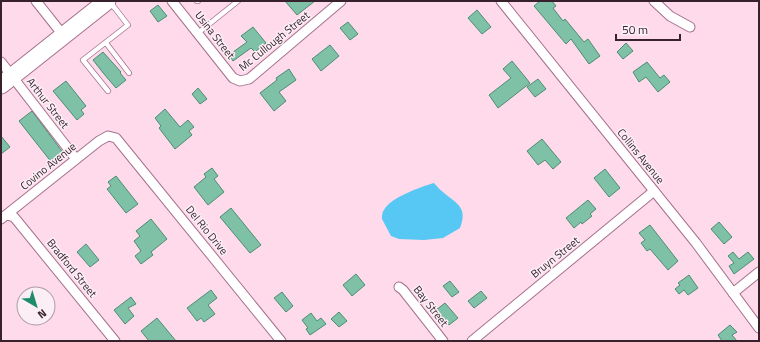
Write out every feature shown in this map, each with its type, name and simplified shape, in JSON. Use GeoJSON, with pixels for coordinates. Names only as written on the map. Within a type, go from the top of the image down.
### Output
{"type":"FeatureCollection","features":[{"type":"Feature","properties":{"kind":"highway"},"geometry":{"type":"LineString","coordinates":[[7,80],[108,1]]}},
{"type":"Feature","properties":{"kind":"street"},"geometry":{"type":"LineString","coordinates":[[36,1],[64,35]]}},
{"type":"Feature","properties":{"kind":"street","name":"Usina Street"},"geometry":{"type":"LineString","coordinates":[[173,1],[233,78],[240,81]]}},
{"type":"Feature","properties":{"kind":"street","name":"Mc Cullough Street"},"geometry":{"type":"LineString","coordinates":[[240,81],[248,79],[341,1]]}},
{"type":"Feature","properties":{"kind":"street","name":"Collins Avenue"},"geometry":{"type":"LineString","coordinates":[[501,1],[696,243],[759,328]]}},
{"type":"Feature","properties":{"kind":"street"},"geometry":{"type":"LineString","coordinates":[[654,1],[670,16],[690,27]]}},
{"type":"Feature","properties":{"kind":"street","name":"Arthur Street"},"geometry":{"type":"LineString","coordinates":[[1,62],[7,80],[76,159]]}},
{"type":"Feature","properties":{"kind":"street","name":"Covino Avenue"},"geometry":{"type":"LineString","coordinates":[[4,217],[99,141],[108,136],[112,136]]}},
{"type":"Feature","properties":{"kind":"street","name":"Del Rio Drive"},"geometry":{"type":"LineString","coordinates":[[112,136],[116,138],[144,170],[281,341]]}},
{"type":"Feature","properties":{"kind":"street","name":"Bruyn Street"},"geometry":{"type":"LineString","coordinates":[[472,341],[654,191]]}},
{"type":"Feature","properties":{"kind":"street","name":"Bradford Street"},"geometry":{"type":"LineString","coordinates":[[4,217],[14,217],[115,341]]}},
{"type":"Feature","properties":{"kind":"street"},"geometry":{"type":"LineString","coordinates":[[733,293],[759,272]]}},
{"type":"Feature","properties":{"kind":"street","name":"Bay Street"},"geometry":{"type":"LineString","coordinates":[[399,287],[403,290],[443,341]]}},
{"type":"Feature","properties":{"kind":"lane"},"geometry":{"type":"LineString","coordinates":[[108,1],[128,26],[84,60],[108,91]]}},
{"type":"Feature","properties":{"kind":"lane"},"geometry":{"type":"LineString","coordinates":[[198,33],[238,1]]}},
{"type":"Feature","properties":{"kind":"lane"},"geometry":{"type":"LineString","coordinates":[[106,43],[129,73]]}},
{"type":"Feature","properties":{"kind":"water"},"geometry":{"type":"Polygon","coordinates":[[[434,183],[460,207],[463,215],[460,228],[443,238],[424,240],[399,239],[391,236],[382,219],[382,214],[388,205],[407,193],[434,183]]]}},
{"type":"Feature","properties":{"kind":"building"},"geometry":{"type":"Polygon","coordinates":[[[285,1],[315,1],[297,15],[285,1]]]}},
{"type":"Feature","properties":{"kind":"building"},"geometry":{"type":"Polygon","coordinates":[[[540,1],[552,1],[556,6],[553,8],[563,21],[565,19],[584,42],[588,39],[600,56],[589,64],[571,39],[566,44],[534,6],[540,1]]]}},
{"type":"Feature","properties":{"kind":"building"},"geometry":{"type":"Polygon","coordinates":[[[158,5],[167,16],[158,22],[150,11],[158,5]]]}},
{"type":"Feature","properties":{"kind":"building"},"geometry":{"type":"Polygon","coordinates":[[[477,10],[491,27],[482,34],[468,18],[477,10]]]}},
{"type":"Feature","properties":{"kind":"building"},"geometry":{"type":"Polygon","coordinates":[[[348,22],[358,34],[350,40],[340,28],[348,22]]]}},
{"type":"Feature","properties":{"kind":"building"},"geometry":{"type":"Polygon","coordinates":[[[253,27],[266,43],[255,52],[251,48],[233,61],[229,55],[247,42],[241,36],[253,27]]]}},
{"type":"Feature","properties":{"kind":"building"},"geometry":{"type":"Polygon","coordinates":[[[626,43],[633,51],[623,59],[617,52],[626,43]]]}},
{"type":"Feature","properties":{"kind":"building"},"geometry":{"type":"Polygon","coordinates":[[[330,45],[339,56],[321,71],[312,59],[330,45]]]}},
{"type":"Feature","properties":{"kind":"building"},"geometry":{"type":"Polygon","coordinates":[[[103,52],[121,72],[120,73],[126,80],[116,88],[93,60],[103,52]]]}},
{"type":"Feature","properties":{"kind":"building"},"geometry":{"type":"Polygon","coordinates":[[[512,61],[530,83],[498,108],[489,95],[511,78],[503,69],[512,61]]]}},
{"type":"Feature","properties":{"kind":"building"},"geometry":{"type":"Polygon","coordinates":[[[647,62],[660,78],[664,75],[670,82],[658,92],[646,77],[639,82],[633,72],[647,62]]]}},
{"type":"Feature","properties":{"kind":"building"},"geometry":{"type":"Polygon","coordinates":[[[289,69],[296,80],[279,92],[286,101],[274,111],[260,93],[277,80],[276,78],[289,69]]]}},
{"type":"Feature","properties":{"kind":"building"},"geometry":{"type":"Polygon","coordinates":[[[538,79],[546,89],[535,97],[527,87],[538,79]]]}},
{"type":"Feature","properties":{"kind":"building"},"geometry":{"type":"Polygon","coordinates":[[[66,81],[86,106],[81,110],[84,114],[77,120],[53,91],[66,81]]]}},
{"type":"Feature","properties":{"kind":"building"},"geometry":{"type":"Polygon","coordinates":[[[198,88],[207,99],[200,104],[192,94],[198,88]]]}},
{"type":"Feature","properties":{"kind":"building"},"geometry":{"type":"Polygon","coordinates":[[[165,109],[180,127],[188,120],[194,127],[189,131],[192,135],[175,149],[159,128],[161,126],[155,118],[165,109]]]}},
{"type":"Feature","properties":{"kind":"building"},"geometry":{"type":"Polygon","coordinates":[[[32,111],[64,154],[52,163],[19,121],[32,111]]]}},
{"type":"Feature","properties":{"kind":"building"},"geometry":{"type":"Polygon","coordinates":[[[1,136],[10,147],[1,154],[1,136]]]}},
{"type":"Feature","properties":{"kind":"building"},"geometry":{"type":"Polygon","coordinates":[[[542,139],[561,162],[553,169],[545,160],[538,165],[527,151],[542,139]]]}},
{"type":"Feature","properties":{"kind":"building"},"geometry":{"type":"Polygon","coordinates":[[[212,168],[218,176],[214,179],[224,192],[208,205],[194,187],[206,177],[204,174],[212,168]]]}},
{"type":"Feature","properties":{"kind":"building"},"geometry":{"type":"Polygon","coordinates":[[[605,169],[620,188],[609,197],[594,178],[605,169]]]}},
{"type":"Feature","properties":{"kind":"building"},"geometry":{"type":"Polygon","coordinates":[[[116,176],[138,204],[126,213],[107,189],[111,186],[108,182],[116,176]]]}},
{"type":"Feature","properties":{"kind":"building"},"geometry":{"type":"Polygon","coordinates":[[[588,200],[596,209],[590,214],[592,216],[574,228],[566,218],[588,200]]]}},
{"type":"Feature","properties":{"kind":"building"},"geometry":{"type":"Polygon","coordinates":[[[231,208],[261,245],[250,253],[220,217],[231,208]]]}},
{"type":"Feature","properties":{"kind":"building"},"geometry":{"type":"Polygon","coordinates":[[[151,219],[167,239],[151,252],[153,255],[141,264],[135,256],[141,251],[134,241],[140,236],[136,231],[151,219]]]}},
{"type":"Feature","properties":{"kind":"building"},"geometry":{"type":"Polygon","coordinates":[[[719,222],[732,237],[724,244],[711,229],[719,222]]]}},
{"type":"Feature","properties":{"kind":"building"},"geometry":{"type":"Polygon","coordinates":[[[650,225],[678,261],[668,270],[650,249],[647,251],[641,243],[645,240],[639,233],[650,225]]]}},
{"type":"Feature","properties":{"kind":"building"},"geometry":{"type":"Polygon","coordinates":[[[86,244],[99,260],[90,267],[77,252],[86,244]]]}},
{"type":"Feature","properties":{"kind":"building"},"geometry":{"type":"Polygon","coordinates":[[[733,252],[739,259],[748,252],[754,259],[734,274],[729,266],[734,263],[728,256],[733,252]]]}},
{"type":"Feature","properties":{"kind":"building"},"geometry":{"type":"Polygon","coordinates":[[[356,274],[365,285],[352,296],[343,285],[356,274]]]}},
{"type":"Feature","properties":{"kind":"building"},"geometry":{"type":"Polygon","coordinates":[[[689,275],[698,288],[688,295],[684,290],[679,294],[675,289],[680,285],[678,283],[689,275]]]}},
{"type":"Feature","properties":{"kind":"building"},"geometry":{"type":"Polygon","coordinates":[[[450,281],[459,292],[452,297],[443,286],[450,281]]]}},
{"type":"Feature","properties":{"kind":"building"},"geometry":{"type":"Polygon","coordinates":[[[211,290],[217,298],[208,305],[215,314],[204,322],[201,318],[197,321],[187,308],[211,290]]]}},
{"type":"Feature","properties":{"kind":"building"},"geometry":{"type":"Polygon","coordinates":[[[481,291],[487,298],[474,308],[468,301],[481,291]]]}},
{"type":"Feature","properties":{"kind":"building"},"geometry":{"type":"Polygon","coordinates":[[[282,292],[293,306],[286,312],[274,298],[282,292]]]}},
{"type":"Feature","properties":{"kind":"building"},"geometry":{"type":"Polygon","coordinates":[[[131,297],[136,304],[128,308],[134,316],[125,324],[114,310],[131,297]]]}},
{"type":"Feature","properties":{"kind":"building"},"geometry":{"type":"Polygon","coordinates":[[[445,303],[458,318],[449,325],[436,310],[445,303]]]}},
{"type":"Feature","properties":{"kind":"building"},"geometry":{"type":"Polygon","coordinates":[[[339,312],[347,321],[339,327],[331,319],[339,312]]]}},
{"type":"Feature","properties":{"kind":"building"},"geometry":{"type":"Polygon","coordinates":[[[311,313],[317,321],[321,318],[326,324],[310,335],[306,329],[308,328],[302,320],[311,313]]]}},
{"type":"Feature","properties":{"kind":"building"},"geometry":{"type":"Polygon","coordinates":[[[157,318],[176,341],[149,341],[141,331],[157,318]]]}},
{"type":"Feature","properties":{"kind":"building"},"geometry":{"type":"Polygon","coordinates":[[[730,325],[737,332],[732,335],[737,341],[722,341],[718,335],[730,325]]]}}]}
